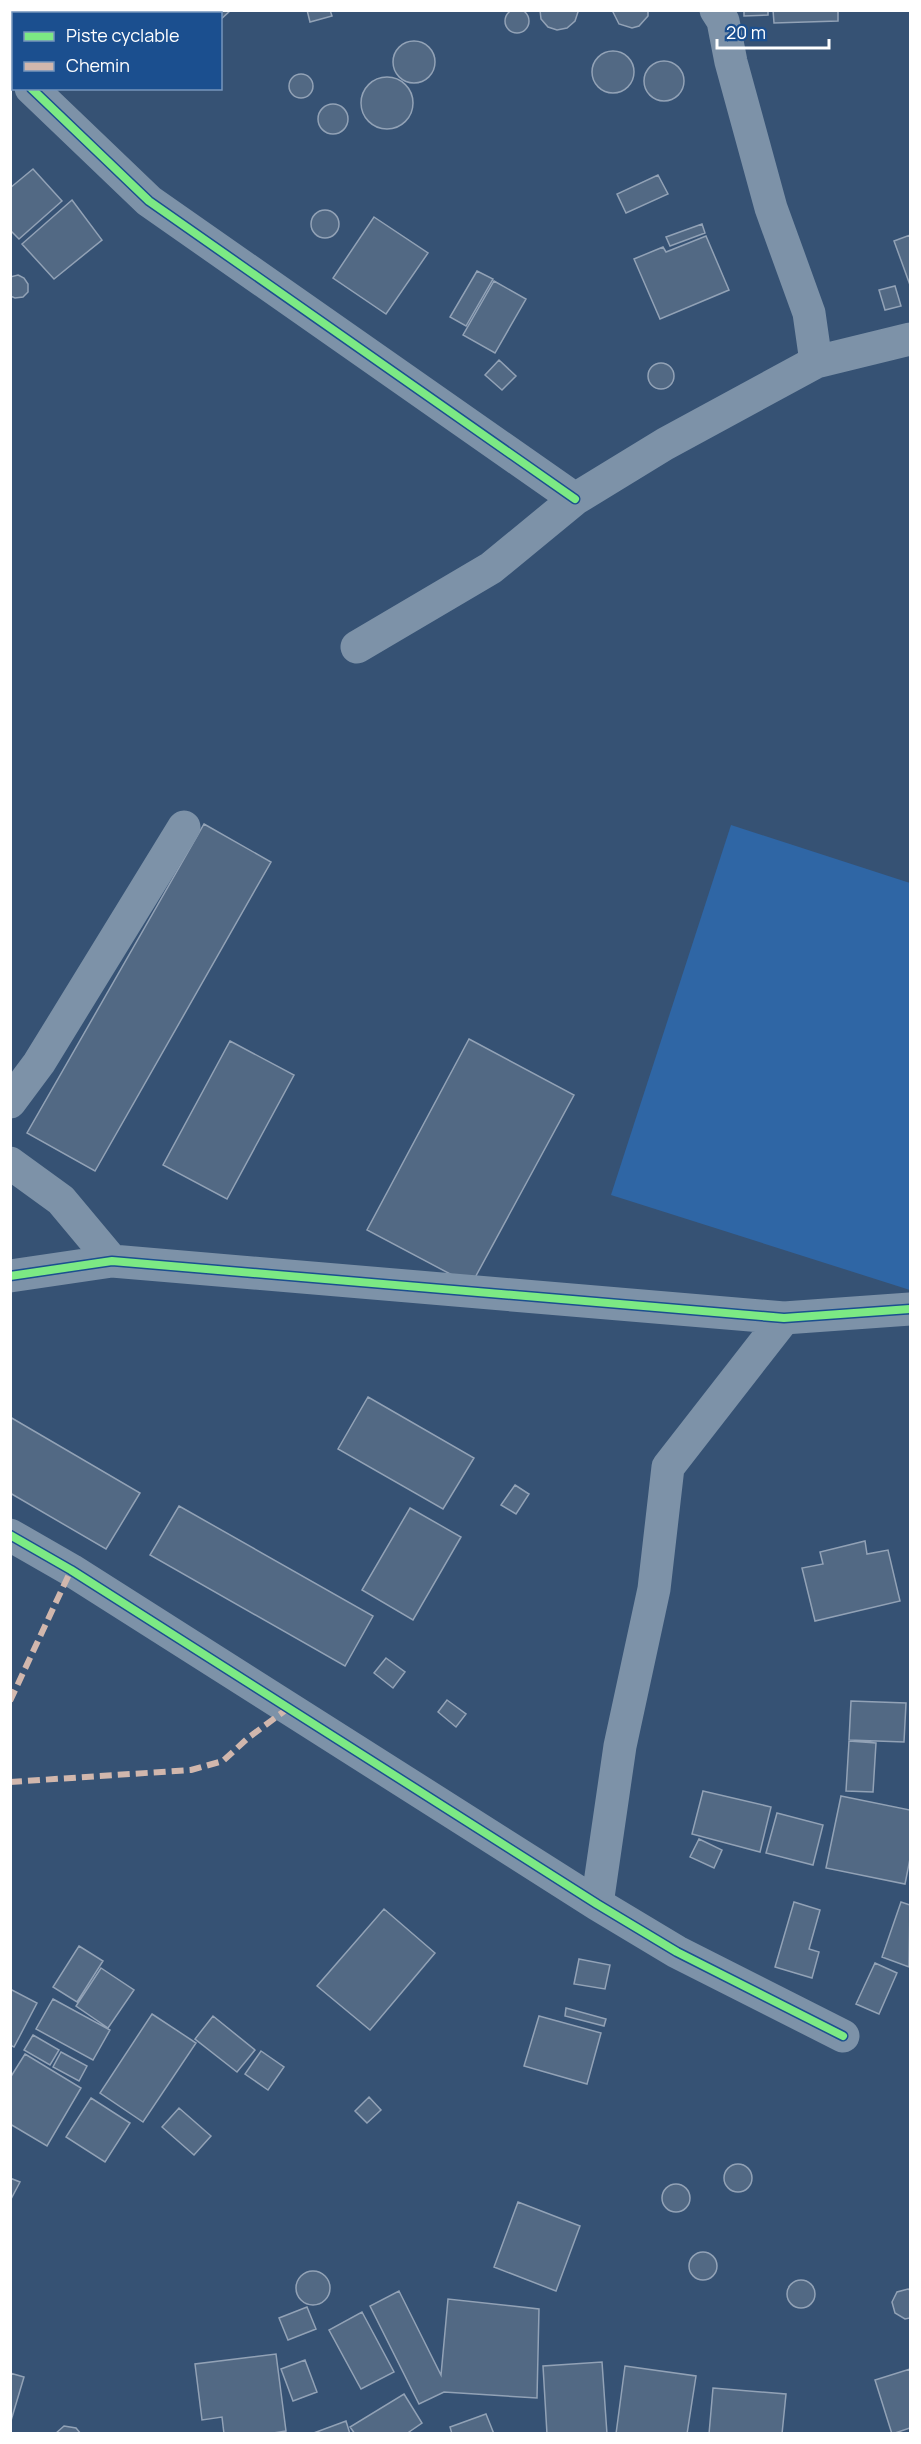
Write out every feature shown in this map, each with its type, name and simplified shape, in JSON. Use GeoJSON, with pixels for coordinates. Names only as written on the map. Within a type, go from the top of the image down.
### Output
{"type":"FeatureCollection","features":[{"type":"Feature","properties":{"kind":"street"},"geometry":{"type":"LineString","coordinates":[[716,10],[723,21],[731,62],[771,208],[809,313],[816,362]]}},
{"type":"Feature","properties":{"kind":"street"},"geometry":{"type":"LineString","coordinates":[[33,90],[149,201],[576,499]]}},
{"type":"Feature","properties":{"kind":"street"},"geometry":{"type":"LineString","coordinates":[[357,647],[491,568],[576,499],[664,444],[816,362],[910,339]]}},
{"type":"Feature","properties":{"kind":"street"},"geometry":{"type":"LineString","coordinates":[[10,1102],[39,1063],[184,827]]}},
{"type":"Feature","properties":{"kind":"street"},"geometry":{"type":"LineString","coordinates":[[10,1163],[61,1200],[112,1261]]}},
{"type":"Feature","properties":{"kind":"street"},"geometry":{"type":"LineString","coordinates":[[10,1276],[112,1261],[784,1318],[910,1309]]}},
{"type":"Feature","properties":{"kind":"street"},"geometry":{"type":"LineString","coordinates":[[597,1904],[620,1746],[654,1589],[668,1467],[784,1318]]}},
{"type":"Feature","properties":{"kind":"street"},"geometry":{"type":"LineString","coordinates":[[10,1535],[71,1570],[597,1904],[677,1952],[843,2036]]}},
{"type":"Feature","properties":{"kind":"shaded area"},"geometry":{"type":"Polygon","coordinates":[[[731,825],[910,883],[910,1290],[611,1195],[731,825]]]}},
{"type":"Feature","properties":{"kind":"building"},"geometry":{"type":"Polygon","coordinates":[[[517,9],[522,10],[528,16],[528,26],[522,32],[517,33],[512,32],[506,26],[505,21],[506,16],[512,10],[517,9]]]}},
{"type":"Feature","properties":{"kind":"building"},"geometry":{"type":"Polygon","coordinates":[[[114,10],[141,10],[140,12],[114,12],[114,10]]]}},
{"type":"Feature","properties":{"kind":"building"},"geometry":{"type":"Polygon","coordinates":[[[197,10],[231,10],[222,18],[222,12],[198,12],[197,10]]]}},
{"type":"Feature","properties":{"kind":"building"},"geometry":{"type":"Polygon","coordinates":[[[307,10],[330,10],[332,16],[310,22],[307,10]]]}},
{"type":"Feature","properties":{"kind":"building"},"geometry":{"type":"Polygon","coordinates":[[[540,10],[578,10],[578,12],[575,21],[567,28],[557,30],[548,27],[541,19],[540,10]]]}},
{"type":"Feature","properties":{"kind":"building"},"geometry":{"type":"Polygon","coordinates":[[[612,10],[648,10],[648,16],[639,26],[632,28],[619,24],[612,10]]]}},
{"type":"Feature","properties":{"kind":"building"},"geometry":{"type":"Polygon","coordinates":[[[744,10],[768,10],[768,15],[744,16],[744,10]]]}},
{"type":"Feature","properties":{"kind":"building"},"geometry":{"type":"Polygon","coordinates":[[[773,10],[838,10],[838,21],[774,23],[773,10]]]}},
{"type":"Feature","properties":{"kind":"building"},"geometry":{"type":"Polygon","coordinates":[[[414,41],[429,47],[435,62],[429,77],[414,83],[399,77],[393,62],[399,47],[414,41]]]}},
{"type":"Feature","properties":{"kind":"building"},"geometry":{"type":"Polygon","coordinates":[[[613,51],[628,57],[634,72],[628,87],[613,93],[598,87],[592,72],[598,57],[613,51]]]}},
{"type":"Feature","properties":{"kind":"building"},"geometry":{"type":"Polygon","coordinates":[[[664,61],[678,67],[684,81],[678,95],[664,101],[650,95],[644,81],[650,67],[664,61]]]}},
{"type":"Feature","properties":{"kind":"building"},"geometry":{"type":"Polygon","coordinates":[[[301,74],[310,77],[313,86],[310,95],[301,98],[292,95],[289,86],[292,77],[301,74]]]}},
{"type":"Feature","properties":{"kind":"building"},"geometry":{"type":"Polygon","coordinates":[[[387,77],[397,79],[405,85],[411,93],[413,103],[411,113],[405,121],[397,127],[387,129],[377,127],[369,121],[363,113],[361,103],[363,93],[369,85],[377,79],[387,77]]]}},
{"type":"Feature","properties":{"kind":"building"},"geometry":{"type":"Polygon","coordinates":[[[333,104],[339,105],[347,113],[347,125],[339,133],[333,134],[327,133],[319,125],[318,119],[319,113],[327,105],[333,104]]]}},
{"type":"Feature","properties":{"kind":"building"},"geometry":{"type":"Polygon","coordinates":[[[33,169],[62,201],[19,239],[10,230],[10,188],[33,169]]]}},
{"type":"Feature","properties":{"kind":"building"},"geometry":{"type":"Polygon","coordinates":[[[658,175],[668,194],[626,213],[617,194],[658,175]]]}},
{"type":"Feature","properties":{"kind":"building"},"geometry":{"type":"Polygon","coordinates":[[[72,200],[102,240],[54,279],[22,244],[72,200]]]}},
{"type":"Feature","properties":{"kind":"building"},"geometry":{"type":"Polygon","coordinates":[[[325,210],[335,214],[339,224],[335,234],[325,238],[315,234],[311,224],[315,214],[325,210]]]}},
{"type":"Feature","properties":{"kind":"building"},"geometry":{"type":"Polygon","coordinates":[[[374,217],[428,253],[386,314],[333,278],[374,217]]]}},
{"type":"Feature","properties":{"kind":"building"},"geometry":{"type":"Polygon","coordinates":[[[702,224],[705,233],[670,246],[666,237],[702,224]]]}},
{"type":"Feature","properties":{"kind":"building"},"geometry":{"type":"Polygon","coordinates":[[[910,235],[910,285],[894,241],[910,235]]]}},
{"type":"Feature","properties":{"kind":"building"},"geometry":{"type":"Polygon","coordinates":[[[706,236],[729,290],[660,319],[634,259],[663,247],[666,252],[706,236]]]}},
{"type":"Feature","properties":{"kind":"building"},"geometry":{"type":"Polygon","coordinates":[[[477,271],[493,279],[466,326],[450,317],[477,271]]]}},
{"type":"Feature","properties":{"kind":"building"},"geometry":{"type":"Polygon","coordinates":[[[18,275],[28,284],[28,292],[23,297],[15,298],[10,296],[10,277],[18,275]]]}},
{"type":"Feature","properties":{"kind":"building"},"geometry":{"type":"Polygon","coordinates":[[[494,281],[526,299],[495,353],[463,335],[494,281]]]}},
{"type":"Feature","properties":{"kind":"building"},"geometry":{"type":"Polygon","coordinates":[[[895,286],[901,306],[885,310],[879,290],[895,286]]]}},
{"type":"Feature","properties":{"kind":"building"},"geometry":{"type":"Polygon","coordinates":[[[499,360],[516,376],[502,390],[485,375],[499,360]]]}},
{"type":"Feature","properties":{"kind":"building"},"geometry":{"type":"Polygon","coordinates":[[[661,363],[670,367],[674,376],[670,385],[661,389],[652,385],[648,376],[652,367],[661,363]]]}},
{"type":"Feature","properties":{"kind":"building"},"geometry":{"type":"Polygon","coordinates":[[[204,824],[271,862],[95,1171],[27,1133],[204,824]]]}},
{"type":"Feature","properties":{"kind":"building"},"geometry":{"type":"Polygon","coordinates":[[[469,1039],[574,1095],[471,1285],[367,1230],[469,1039]]]}},
{"type":"Feature","properties":{"kind":"building"},"geometry":{"type":"Polygon","coordinates":[[[230,1041],[294,1075],[227,1199],[163,1165],[230,1041]]]}},
{"type":"Feature","properties":{"kind":"building"},"geometry":{"type":"Polygon","coordinates":[[[368,1397],[474,1458],[443,1509],[338,1449],[368,1397]]]}},
{"type":"Feature","properties":{"kind":"building"},"geometry":{"type":"Polygon","coordinates":[[[10,1417],[140,1493],[106,1549],[10,1493],[10,1417]]]}},
{"type":"Feature","properties":{"kind":"building"},"geometry":{"type":"Polygon","coordinates":[[[515,1485],[529,1494],[516,1514],[501,1505],[515,1485]]]}},
{"type":"Feature","properties":{"kind":"building"},"geometry":{"type":"Polygon","coordinates":[[[179,1506],[373,1616],[345,1666],[150,1555],[179,1506]]]}},
{"type":"Feature","properties":{"kind":"building"},"geometry":{"type":"Polygon","coordinates":[[[410,1508],[461,1537],[413,1620],[362,1590],[410,1508]]]}},
{"type":"Feature","properties":{"kind":"building"},"geometry":{"type":"Polygon","coordinates":[[[865,1541],[867,1554],[888,1550],[900,1601],[815,1621],[802,1568],[823,1564],[820,1552],[865,1541]]]}},
{"type":"Feature","properties":{"kind":"building"},"geometry":{"type":"Polygon","coordinates":[[[386,1658],[405,1672],[393,1688],[374,1673],[386,1658]]]}},
{"type":"Feature","properties":{"kind":"building"},"geometry":{"type":"Polygon","coordinates":[[[447,1700],[466,1714],[456,1727],[438,1712],[447,1700]]]}},
{"type":"Feature","properties":{"kind":"building"},"geometry":{"type":"Polygon","coordinates":[[[851,1701],[906,1703],[904,1742],[849,1740],[851,1701]]]}},
{"type":"Feature","properties":{"kind":"building"},"geometry":{"type":"Polygon","coordinates":[[[849,1741],[876,1743],[873,1792],[846,1791],[849,1741]]]}},
{"type":"Feature","properties":{"kind":"building"},"geometry":{"type":"Polygon","coordinates":[[[703,1791],[771,1807],[760,1852],[692,1834],[703,1791]]]}},
{"type":"Feature","properties":{"kind":"building"},"geometry":{"type":"Polygon","coordinates":[[[841,1796],[910,1810],[910,1859],[905,1884],[826,1868],[841,1796]]]}},
{"type":"Feature","properties":{"kind":"building"},"geometry":{"type":"Polygon","coordinates":[[[777,1813],[823,1825],[813,1865],[766,1853],[777,1813]]]}},
{"type":"Feature","properties":{"kind":"building"},"geometry":{"type":"Polygon","coordinates":[[[699,1839],[722,1850],[714,1868],[690,1857],[699,1839]]]}},
{"type":"Feature","properties":{"kind":"building"},"geometry":{"type":"Polygon","coordinates":[[[794,1902],[820,1910],[809,1949],[819,1952],[812,1978],[775,1967],[794,1902]]]}},
{"type":"Feature","properties":{"kind":"building"},"geometry":{"type":"Polygon","coordinates":[[[901,1902],[910,1905],[909,1967],[882,1957],[901,1902]]]}},
{"type":"Feature","properties":{"kind":"building"},"geometry":{"type":"Polygon","coordinates":[[[384,1909],[435,1953],[370,2030],[317,1986],[384,1909]]]}},
{"type":"Feature","properties":{"kind":"building"},"geometry":{"type":"Polygon","coordinates":[[[79,1946],[103,1961],[77,2002],[53,1987],[79,1946]]]}},
{"type":"Feature","properties":{"kind":"building"},"geometry":{"type":"Polygon","coordinates":[[[579,1959],[610,1965],[605,1989],[574,1984],[579,1959]]]}},
{"type":"Feature","properties":{"kind":"building"},"geometry":{"type":"Polygon","coordinates":[[[875,1963],[897,1973],[879,2014],[856,2004],[875,1963]]]}},
{"type":"Feature","properties":{"kind":"building"},"geometry":{"type":"Polygon","coordinates":[[[101,1968],[134,1990],[108,2028],[76,2006],[101,1968]]]}},
{"type":"Feature","properties":{"kind":"building"},"geometry":{"type":"Polygon","coordinates":[[[10,1989],[37,2003],[14,2047],[10,2045],[10,1989]]]}},
{"type":"Feature","properties":{"kind":"building"},"geometry":{"type":"Polygon","coordinates":[[[53,1999],[110,2030],[93,2060],[36,2029],[53,1999]]]}},
{"type":"Feature","properties":{"kind":"building"},"geometry":{"type":"Polygon","coordinates":[[[566,2008],[606,2019],[604,2026],[565,2016],[566,2008]]]}},
{"type":"Feature","properties":{"kind":"building"},"geometry":{"type":"Polygon","coordinates":[[[152,2014],[196,2043],[143,2122],[100,2093],[152,2014]]]}},
{"type":"Feature","properties":{"kind":"building"},"geometry":{"type":"Polygon","coordinates":[[[213,2016],[255,2050],[237,2072],[195,2039],[213,2016]]]}},
{"type":"Feature","properties":{"kind":"building"},"geometry":{"type":"Polygon","coordinates":[[[539,2016],[601,2033],[587,2084],[524,2066],[539,2016]]]}},
{"type":"Feature","properties":{"kind":"building"},"geometry":{"type":"Polygon","coordinates":[[[33,2035],[59,2050],[50,2065],[24,2050],[33,2035]]]}},
{"type":"Feature","properties":{"kind":"building"},"geometry":{"type":"Polygon","coordinates":[[[261,2051],[284,2067],[268,2090],[245,2074],[261,2051]]]}},
{"type":"Feature","properties":{"kind":"building"},"geometry":{"type":"Polygon","coordinates":[[[61,2052],[87,2066],[79,2081],[53,2067],[61,2052]]]}},
{"type":"Feature","properties":{"kind":"building"},"geometry":{"type":"Polygon","coordinates":[[[25,2054],[81,2088],[47,2146],[10,2124],[10,2078],[25,2054]]]}},
{"type":"Feature","properties":{"kind":"building"},"geometry":{"type":"Polygon","coordinates":[[[369,2097],[381,2110],[367,2123],[355,2111],[369,2097]]]}},
{"type":"Feature","properties":{"kind":"building"},"geometry":{"type":"Polygon","coordinates":[[[91,2098],[130,2123],[105,2162],[66,2137],[91,2098]]]}},
{"type":"Feature","properties":{"kind":"building"},"geometry":{"type":"Polygon","coordinates":[[[179,2108],[211,2136],[194,2155],[162,2127],[179,2108]]]}},
{"type":"Feature","properties":{"kind":"building"},"geometry":{"type":"Polygon","coordinates":[[[738,2164],[748,2168],[752,2178],[748,2188],[738,2192],[728,2188],[724,2178],[728,2168],[738,2164]]]}},
{"type":"Feature","properties":{"kind":"building"},"geometry":{"type":"Polygon","coordinates":[[[10,2178],[20,2182],[10,2201],[10,2178]]]}},
{"type":"Feature","properties":{"kind":"building"},"geometry":{"type":"Polygon","coordinates":[[[676,2184],[686,2188],[690,2198],[686,2208],[676,2212],[666,2208],[662,2198],[666,2188],[676,2184]]]}},
{"type":"Feature","properties":{"kind":"building"},"geometry":{"type":"Polygon","coordinates":[[[518,2202],[580,2226],[556,2291],[494,2267],[518,2202]]]}},
{"type":"Feature","properties":{"kind":"building"},"geometry":{"type":"Polygon","coordinates":[[[703,2252],[713,2256],[717,2266],[713,2276],[703,2280],[693,2276],[689,2266],[693,2256],[703,2252]]]}},
{"type":"Feature","properties":{"kind":"building"},"geometry":{"type":"Polygon","coordinates":[[[313,2271],[325,2276],[330,2288],[325,2300],[313,2305],[301,2300],[296,2288],[301,2276],[313,2271]]]}},
{"type":"Feature","properties":{"kind":"building"},"geometry":{"type":"Polygon","coordinates":[[[801,2280],[811,2284],[815,2294],[811,2304],[801,2308],[791,2304],[787,2294],[791,2284],[801,2280]]]}},
{"type":"Feature","properties":{"kind":"building"},"geometry":{"type":"Polygon","coordinates":[[[910,2290],[910,2318],[905,2319],[895,2313],[892,2302],[897,2292],[910,2290]]]}},
{"type":"Feature","properties":{"kind":"building"},"geometry":{"type":"Polygon","coordinates":[[[399,2291],[441,2375],[448,2299],[539,2309],[537,2398],[444,2392],[419,2404],[370,2306],[399,2291]]]}},
{"type":"Feature","properties":{"kind":"building"},"geometry":{"type":"Polygon","coordinates":[[[307,2307],[316,2329],[288,2340],[279,2318],[307,2307]]]}},
{"type":"Feature","properties":{"kind":"building"},"geometry":{"type":"Polygon","coordinates":[[[362,2312],[394,2372],[361,2389],[329,2330],[362,2312]]]}},
{"type":"Feature","properties":{"kind":"building"},"geometry":{"type":"Polygon","coordinates":[[[276,2354],[286,2431],[267,2434],[224,2434],[222,2417],[202,2420],[195,2364],[276,2354]]]}},
{"type":"Feature","properties":{"kind":"building"},"geometry":{"type":"Polygon","coordinates":[[[305,2360],[317,2392],[293,2401],[281,2369],[305,2360]]]}},
{"type":"Feature","properties":{"kind":"building"},"geometry":{"type":"Polygon","coordinates":[[[602,2362],[607,2434],[547,2434],[543,2366],[602,2362]]]}},
{"type":"Feature","properties":{"kind":"building"},"geometry":{"type":"Polygon","coordinates":[[[625,2366],[696,2376],[687,2434],[616,2434],[625,2366]]]}},
{"type":"Feature","properties":{"kind":"building"},"geometry":{"type":"Polygon","coordinates":[[[910,2369],[910,2428],[892,2434],[875,2380],[910,2369]]]}},
{"type":"Feature","properties":{"kind":"building"},"geometry":{"type":"Polygon","coordinates":[[[10,2373],[24,2377],[10,2424],[10,2373]]]}},
{"type":"Feature","properties":{"kind":"building"},"geometry":{"type":"Polygon","coordinates":[[[713,2388],[786,2394],[782,2434],[709,2434],[713,2388]]]}},
{"type":"Feature","properties":{"kind":"building"},"geometry":{"type":"Polygon","coordinates":[[[404,2394],[422,2423],[406,2434],[355,2434],[350,2427],[404,2394]]]}},
{"type":"Feature","properties":{"kind":"building"},"geometry":{"type":"Polygon","coordinates":[[[486,2414],[494,2434],[452,2434],[450,2427],[486,2414]]]}},
{"type":"Feature","properties":{"kind":"building"},"geometry":{"type":"Polygon","coordinates":[[[346,2421],[350,2434],[311,2434],[346,2421]]]}},
{"type":"Feature","properties":{"kind":"building"},"geometry":{"type":"Polygon","coordinates":[[[64,2426],[76,2428],[81,2434],[55,2434],[64,2426]]]}},
{"type":"Feature","properties":{"kind":"marked path"},"geometry":{"type":"LineString","coordinates":[[10,1701],[71,1570]]}},
{"type":"Feature","properties":{"kind":"marked path"},"geometry":{"type":"LineString","coordinates":[[10,1782],[191,1770],[223,1761],[248,1738],[287,1709]]}},
{"type":"Feature","properties":{"kind":"cycle path"},"geometry":{"type":"LineString","coordinates":[[33,90],[149,201],[575,499]]}},
{"type":"Feature","properties":{"kind":"cycle path"},"geometry":{"type":"LineString","coordinates":[[10,1276],[112,1261],[784,1318],[910,1309]]}},
{"type":"Feature","properties":{"kind":"cycle path"},"geometry":{"type":"LineString","coordinates":[[10,1535],[71,1570],[597,1904],[677,1952],[843,2036]]}}]}
